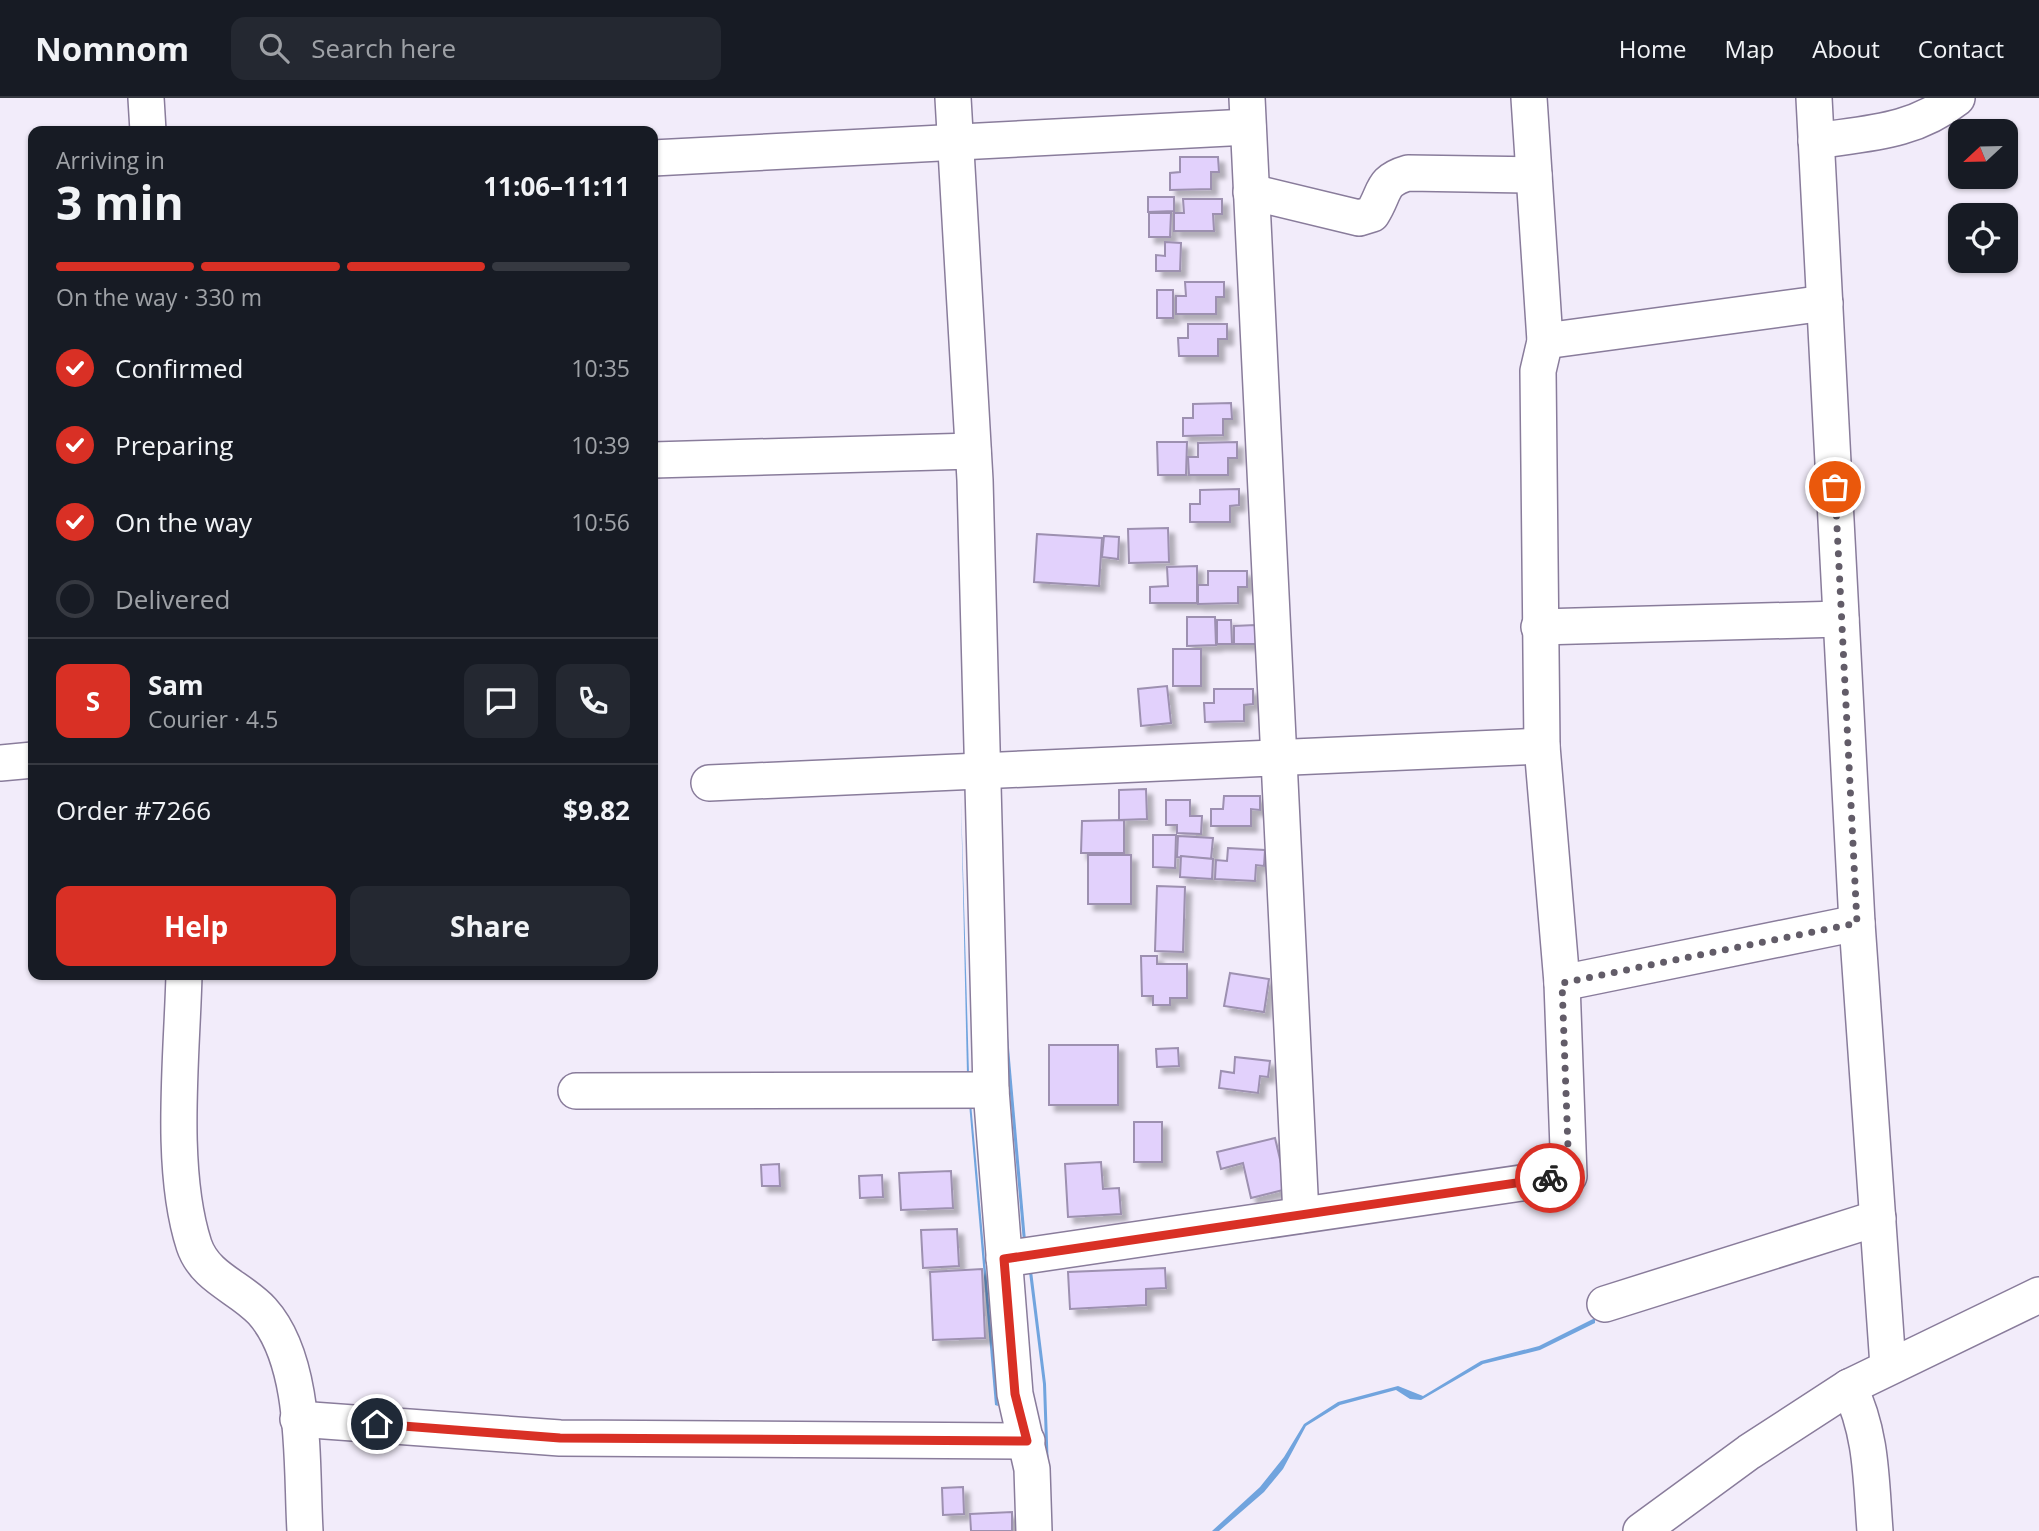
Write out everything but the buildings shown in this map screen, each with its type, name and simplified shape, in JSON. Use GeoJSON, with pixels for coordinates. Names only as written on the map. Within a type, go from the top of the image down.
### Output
{"type":"FeatureCollection","features":[{"type":"Feature","properties":{"kind":"street"},"geometry":{"type":"LineString","coordinates":[[146,98],[148,126]]}},
{"type":"Feature","properties":{"kind":"street"},"geometry":{"type":"LineString","coordinates":[[953,98],[973,451],[991,1090],[1015,1394],[1032,1469],[1034,1531]]}},
{"type":"Feature","properties":{"kind":"street"},"geometry":{"type":"LineString","coordinates":[[1004,1259],[1569,1175],[1562,983],[1542,746],[1538,370],[1545,341],[1529,98]]}},
{"type":"Feature","properties":{"kind":"street"},"geometry":{"type":"LineString","coordinates":[[1814,98],[1857,923],[1888,1366]]}},
{"type":"Feature","properties":{"kind":"street"},"geometry":{"type":"LineString","coordinates":[[1816,141],[1899,129],[1936,115],[1957,98]]}},
{"type":"Feature","properties":{"kind":"street"},"geometry":{"type":"LineString","coordinates":[[658,158],[956,144],[1248,112],[1301,1216]]}},
{"type":"Feature","properties":{"kind":"street"},"geometry":{"type":"LineString","coordinates":[[1251,192],[1359,218],[1372,214],[1384,186],[1393,177],[1408,173],[1534,175]]}},
{"type":"Feature","properties":{"kind":"street"},"geometry":{"type":"LineString","coordinates":[[1545,341],[1825,303]]}},
{"type":"Feature","properties":{"kind":"street"},"geometry":{"type":"LineString","coordinates":[[658,460],[973,451]]}},
{"type":"Feature","properties":{"kind":"street"},"geometry":{"type":"LineString","coordinates":[[1539,628],[1841,619]]}},
{"type":"Feature","properties":{"kind":"street"},"geometry":{"type":"LineString","coordinates":[[709,783],[1542,746]]}},
{"type":"Feature","properties":{"kind":"street"},"geometry":{"type":"LineString","coordinates":[[0,763],[28,760]]}},
{"type":"Feature","properties":{"kind":"street"},"geometry":{"type":"LineString","coordinates":[[1562,983],[1857,923]]}},
{"type":"Feature","properties":{"kind":"street"},"geometry":{"type":"LineString","coordinates":[[184,980],[180,1150],[194,1245],[213,1273],[260,1309],[276,1329],[286,1351],[298,1419],[305,1531]]}},
{"type":"Feature","properties":{"kind":"street"},"geometry":{"type":"LineString","coordinates":[[576,1091],[991,1090]]}},
{"type":"Feature","properties":{"kind":"street"},"geometry":{"type":"LineString","coordinates":[[1605,1304],[1878,1218]]}},
{"type":"Feature","properties":{"kind":"street"},"geometry":{"type":"LineString","coordinates":[[1641,1531],[1749,1452],[1849,1387],[2039,1295]]}},
{"type":"Feature","properties":{"kind":"street"},"geometry":{"type":"LineString","coordinates":[[1849,1387],[1862,1414],[1867,1434],[1875,1531]]}},
{"type":"Feature","properties":{"kind":"street"},"geometry":{"type":"LineString","coordinates":[[298,1419],[560,1438],[1027,1441]]}},
{"type":"Feature","properties":{"kind":"water"},"geometry":{"type":"Polygon","coordinates":[[[961,800],[969,1074],[967,1074],[961,800]]]}},
{"type":"Feature","properties":{"kind":"water"},"geometry":{"type":"Polygon","coordinates":[[[998,957],[1001,957],[1026,1241],[1023,1242],[998,957]]]}},
{"type":"Feature","properties":{"kind":"water"},"geometry":{"type":"Polygon","coordinates":[[[971,1103],[998,1406],[995,1405],[971,1103]]]}},
{"type":"Feature","properties":{"kind":"water"},"geometry":{"type":"Polygon","coordinates":[[[1032,1271],[1046,1384],[1051,1531],[1048,1531],[1043,1384],[1029,1272],[1032,1271]]]}},
{"type":"Feature","properties":{"kind":"water"},"geometry":{"type":"Polygon","coordinates":[[[1595,1318],[1595,1323],[1540,1350],[1483,1364],[1421,1400],[1410,1399],[1396,1390],[1340,1405],[1306,1426],[1283,1469],[1264,1492],[1219,1531],[1212,1531],[1260,1487],[1284,1457],[1304,1424],[1338,1402],[1398,1386],[1423,1396],[1481,1361],[1539,1346],[1595,1318]]]}},
{"type":"Feature","properties":{"kind":"way so far"},"geometry":{"type":"LineString","coordinates":[[1550,1178],[1569,1175],[1562,983],[1857,923],[1835,487]]}},
{"type":"Feature","properties":{"kind":"route"},"geometry":{"type":"LineString","coordinates":[[377,1424],[560,1438],[1027,1441],[1015,1394],[1004,1259],[1550,1178]]}}]}
